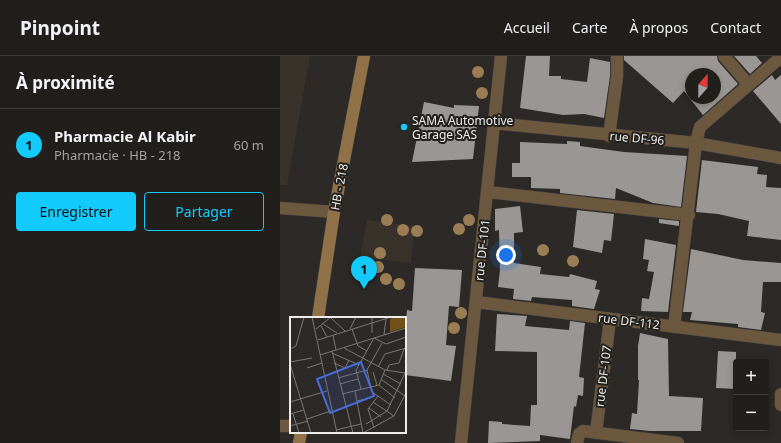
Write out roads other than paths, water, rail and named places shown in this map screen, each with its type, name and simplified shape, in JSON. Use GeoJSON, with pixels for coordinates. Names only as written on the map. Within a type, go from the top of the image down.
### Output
{"type":"FeatureCollection","features":[{"type":"Feature","properties":{"kind":"main road","name":"HB - 218"},"geometry":{"type":"LineString","coordinates":[[318,317],[334,212],[364,56]]}},
{"type":"Feature","properties":{"kind":"main road"},"geometry":{"type":"LineString","coordinates":[[299,443],[300,433]]}},
{"type":"Feature","properties":{"kind":"street","name":"rue DF-101"},"geometry":{"type":"LineString","coordinates":[[461,443],[501,56]]}},
{"type":"Feature","properties":{"kind":"street"},"geometry":{"type":"LineString","coordinates":[[609,136],[617,77],[617,56]]}},
{"type":"Feature","properties":{"kind":"street"},"geometry":{"type":"LineString","coordinates":[[724,56],[748,84]]}},
{"type":"Feature","properties":{"kind":"street"},"geometry":{"type":"LineString","coordinates":[[674,327],[689,215],[696,143],[700,127],[781,57]]}},
{"type":"Feature","properties":{"kind":"street","name":"rue DF-96"},"geometry":{"type":"LineString","coordinates":[[493,123],[609,136],[696,143],[781,158]]}},
{"type":"Feature","properties":{"kind":"street"},"geometry":{"type":"LineString","coordinates":[[488,192],[689,215]]}},
{"type":"Feature","properties":{"kind":"street"},"geometry":{"type":"LineString","coordinates":[[280,208],[334,212]]}},
{"type":"Feature","properties":{"kind":"street","name":"rue DF-112"},"geometry":{"type":"LineString","coordinates":[[476,302],[781,340]]}},
{"type":"Feature","properties":{"kind":"street","name":"rue DF-107"},"geometry":{"type":"LineString","coordinates":[[596,433],[610,319]]}},
{"type":"Feature","properties":{"kind":"street"},"geometry":{"type":"LineString","coordinates":[[781,394],[781,405]]}},
{"type":"Feature","properties":{"kind":"street"},"geometry":{"type":"LineString","coordinates":[[576,443],[581,432],[678,443]]}},
{"type":"Feature","properties":{"kind":"place","name":"SAMA Automotive Garage SAS"},"geometry":{"type":"Point","coordinates":[404,127]}},
{"type":"Feature","properties":{"kind":"place","name":"Pharmacie Al Kabir"},"geometry":{"type":"Point","coordinates":[364,289]}}]}
